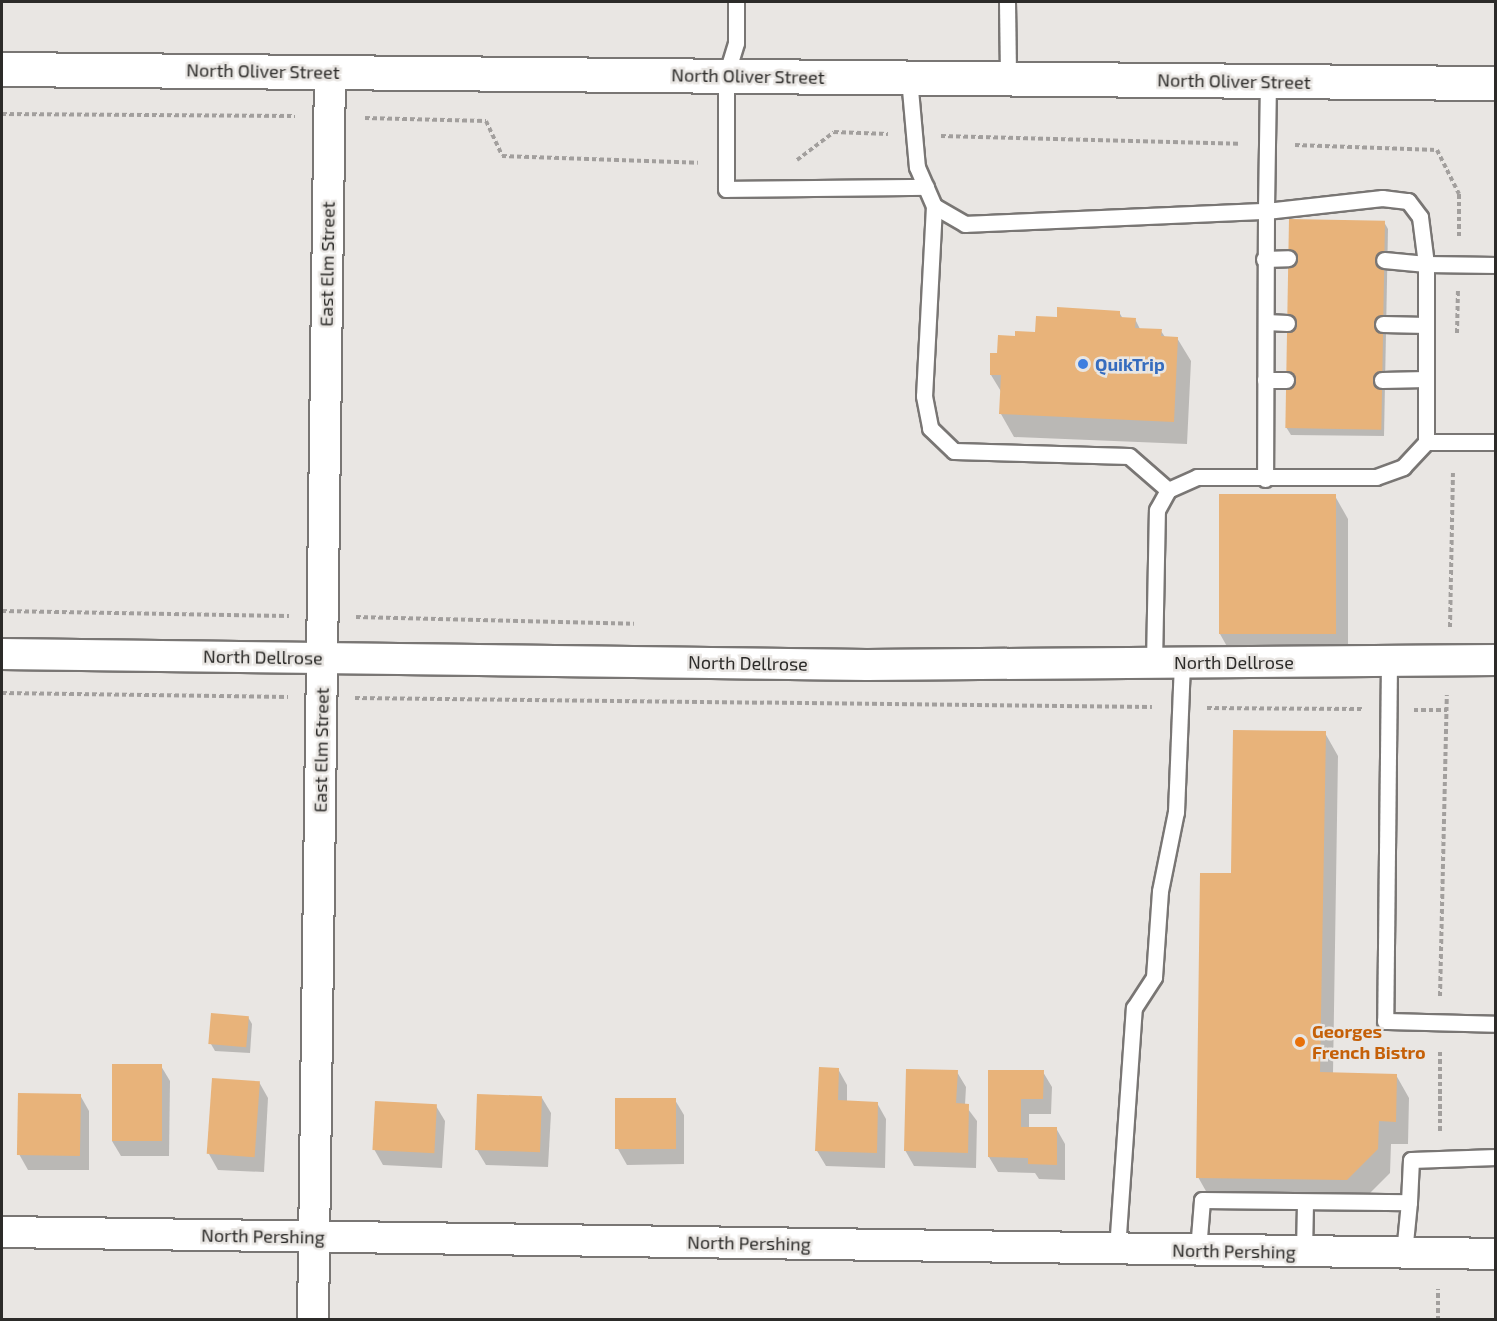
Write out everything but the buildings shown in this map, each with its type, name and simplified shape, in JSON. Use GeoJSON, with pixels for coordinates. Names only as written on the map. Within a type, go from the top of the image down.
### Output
{"type":"FeatureCollection","features":[{"type":"Feature","properties":{"kind":"main road","name":"North Oliver Street"},"geometry":{"type":"LineString","coordinates":[[2,69],[1496,83]]}},
{"type":"Feature","properties":{"kind":"street","name":"East Elm Street"},"geometry":{"type":"LineString","coordinates":[[313,1320],[330,72]]}},
{"type":"Feature","properties":{"kind":"street","name":"North Dellrose"},"geometry":{"type":"LineString","coordinates":[[2,654],[867,665],[1496,660]]}},
{"type":"Feature","properties":{"kind":"street","name":"North Pershing"},"geometry":{"type":"LineString","coordinates":[[2,1232],[1496,1254]]}},
{"type":"Feature","properties":{"kind":"lane"},"geometry":{"type":"LineString","coordinates":[[736,2],[736,43],[726,76],[726,189],[926,188]]}},
{"type":"Feature","properties":{"kind":"lane"},"geometry":{"type":"LineString","coordinates":[[1008,2],[1008,78]]}},
{"type":"Feature","properties":{"kind":"lane"},"geometry":{"type":"LineString","coordinates":[[909,78],[917,168],[934,207],[924,396],[930,428],[954,451],[1129,456],[1168,490]]}},
{"type":"Feature","properties":{"kind":"lane"},"geometry":{"type":"LineString","coordinates":[[1265,479],[1264,259],[1268,81]]}},
{"type":"Feature","properties":{"kind":"lane"},"geometry":{"type":"LineString","coordinates":[[934,207],[965,224],[987,224],[1266,211],[1382,198],[1408,201],[1420,217],[1426,264],[1426,442],[1403,467],[1376,477],[1265,479],[1197,477],[1168,490],[1156,510],[1168,663],[1180,707],[1176,812],[1160,891],[1154,977],[1134,1008],[1117,1249]]}},
{"type":"Feature","properties":{"kind":"lane"},"geometry":{"type":"LineString","coordinates":[[1264,259],[1288,258]]}},
{"type":"Feature","properties":{"kind":"lane"},"geometry":{"type":"LineString","coordinates":[[1384,260],[1426,264],[1496,265]]}},
{"type":"Feature","properties":{"kind":"lane"},"geometry":{"type":"LineString","coordinates":[[1266,322],[1287,323]]}},
{"type":"Feature","properties":{"kind":"lane"},"geometry":{"type":"LineString","coordinates":[[1383,324],[1426,325]]}},
{"type":"Feature","properties":{"kind":"lane"},"geometry":{"type":"LineString","coordinates":[[1382,380],[1426,379]]}},
{"type":"Feature","properties":{"kind":"lane"},"geometry":{"type":"LineString","coordinates":[[1265,380],[1286,380]]}},
{"type":"Feature","properties":{"kind":"lane"},"geometry":{"type":"LineString","coordinates":[[1426,442],[1496,442]]}},
{"type":"Feature","properties":{"kind":"lane"},"geometry":{"type":"LineString","coordinates":[[1389,661],[1385,1021],[1496,1024]]}},
{"type":"Feature","properties":{"kind":"lane"},"geometry":{"type":"LineString","coordinates":[[1404,1253],[1411,1160],[1496,1157]]}},
{"type":"Feature","properties":{"kind":"lane"},"geometry":{"type":"LineString","coordinates":[[1198,1250],[1202,1200],[1409,1202]]}},
{"type":"Feature","properties":{"kind":"lane"},"geometry":{"type":"LineString","coordinates":[[1304,1251],[1305,1202]]}},
{"type":"Feature","properties":{"kind":"path"},"geometry":{"type":"LineString","coordinates":[[2,114],[486,121],[502,156],[726,164]]}},
{"type":"Feature","properties":{"kind":"path"},"geometry":{"type":"LineString","coordinates":[[789,166],[834,132],[1437,150],[1460,194],[1456,336]]}},
{"type":"Feature","properties":{"kind":"path"},"geometry":{"type":"LineString","coordinates":[[1439,1159],[1440,1023],[1454,442]]}},
{"type":"Feature","properties":{"kind":"path"},"geometry":{"type":"LineString","coordinates":[[2,693],[1447,710]]}},
{"type":"Feature","properties":{"kind":"path"},"geometry":{"type":"LineString","coordinates":[[1438,1253],[1438,1320]]}},
{"type":"Feature","properties":{"kind":"place","name":"QuikTrip"},"geometry":{"type":"Point","coordinates":[1083,364]}},
{"type":"Feature","properties":{"kind":"place","name":"Georges French Bistro"},"geometry":{"type":"Point","coordinates":[1300,1042]}}]}
